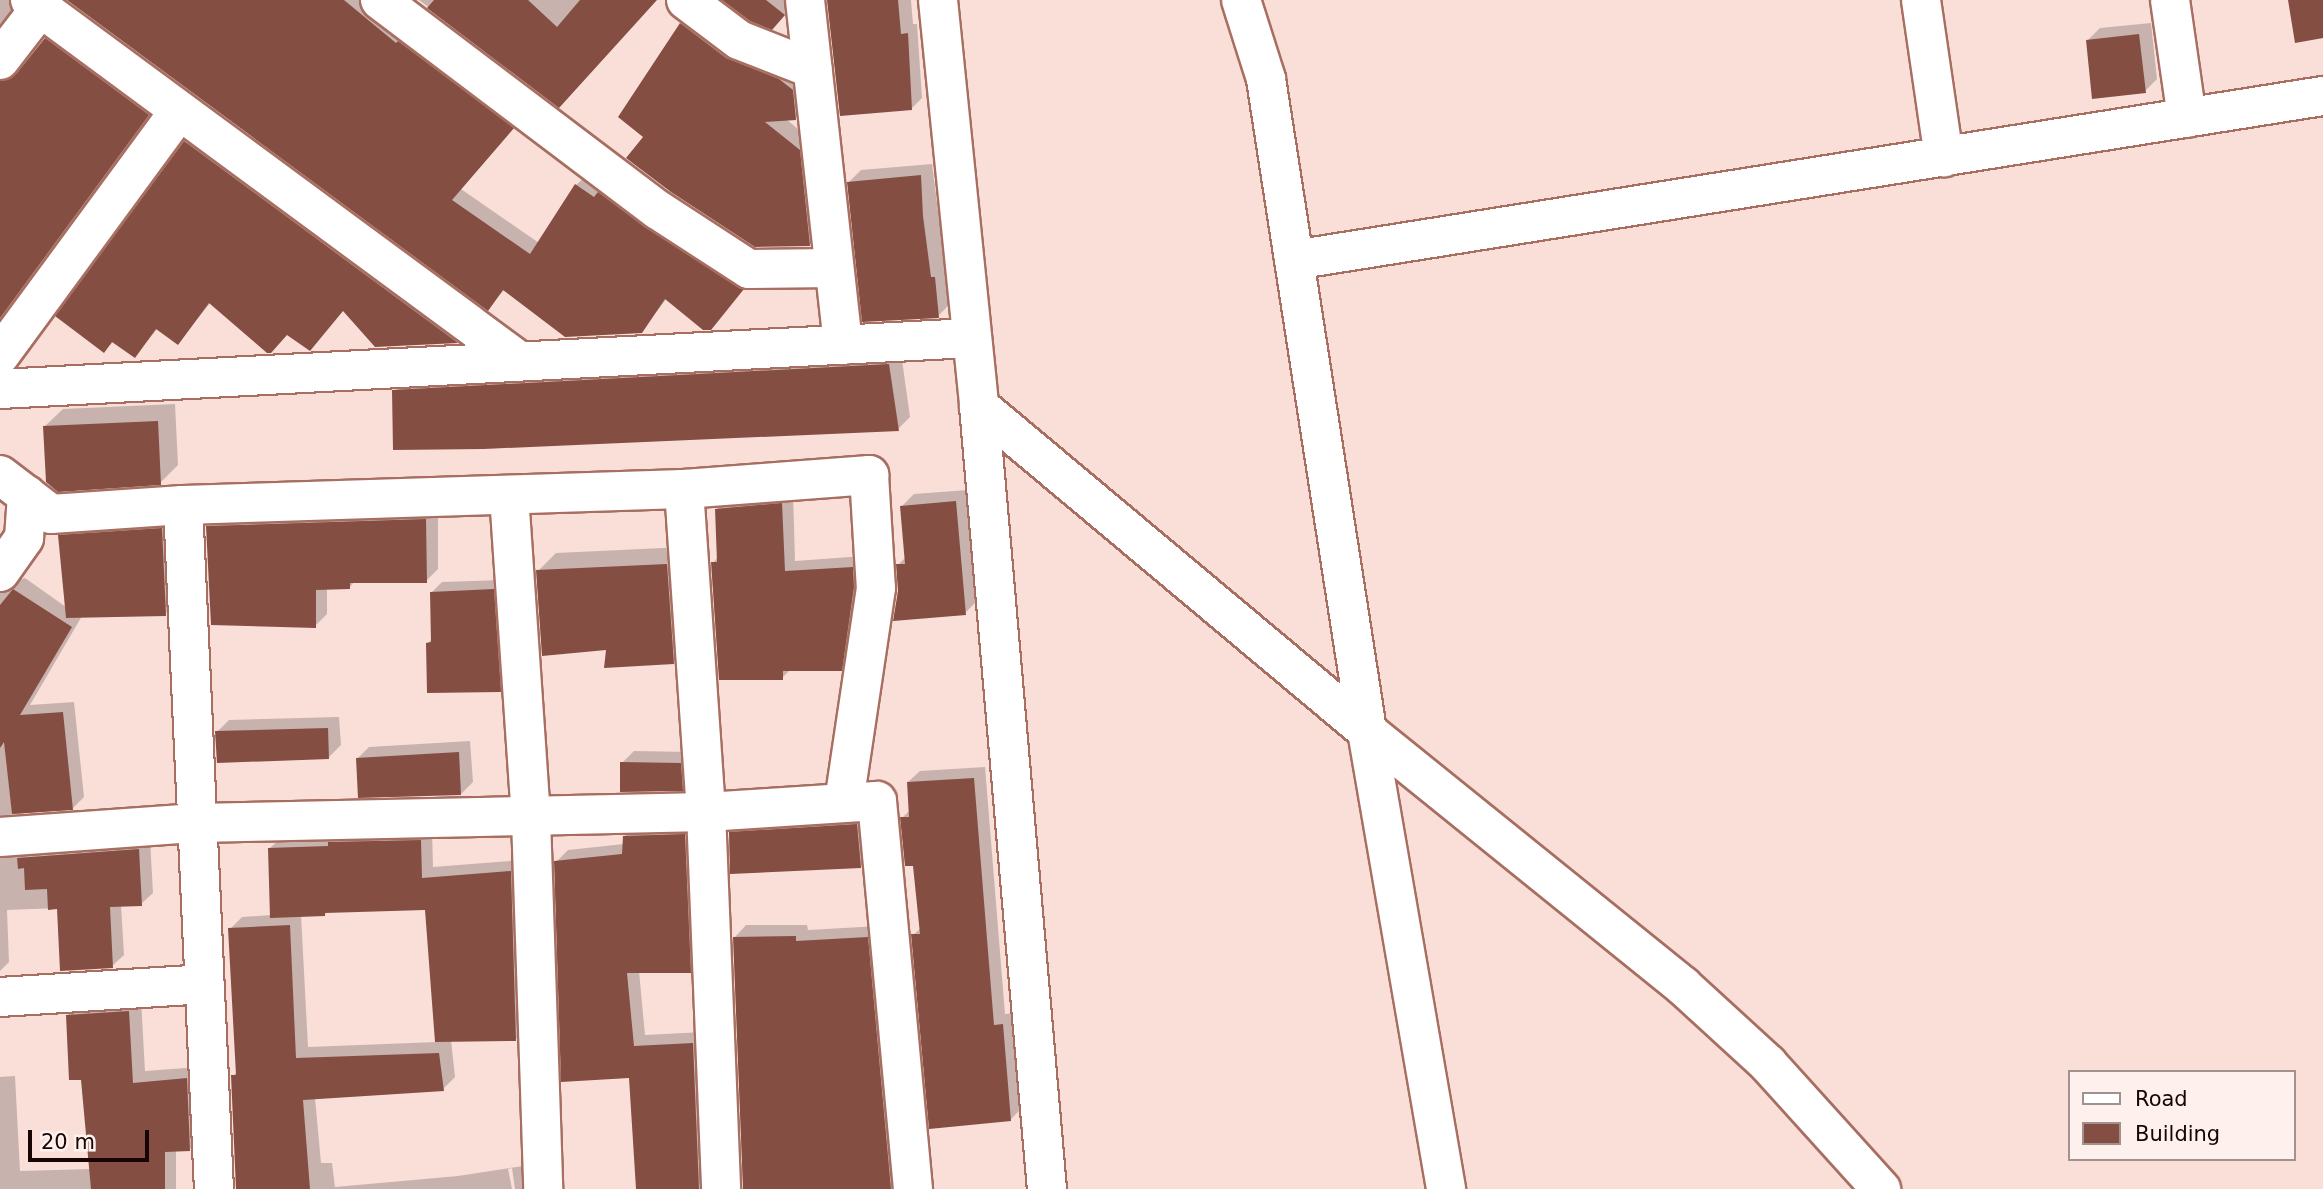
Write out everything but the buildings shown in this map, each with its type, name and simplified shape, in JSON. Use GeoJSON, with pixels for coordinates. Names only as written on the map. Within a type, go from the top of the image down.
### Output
{"type":"FeatureCollection","features":[{"type":"Feature","properties":{"kind":"street"},"geometry":{"type":"LineString","coordinates":[[380,0],[658,210],[749,269],[834,268]]}},
{"type":"Feature","properties":{"kind":"street"},"geometry":{"type":"LineString","coordinates":[[686,0],[739,40],[813,69]]}},
{"type":"Feature","properties":{"kind":"street"},"geometry":{"type":"LineString","coordinates":[[805,0],[843,345]]}},
{"type":"Feature","properties":{"kind":"street"},"geometry":{"type":"LineString","coordinates":[[938,0],[979,406],[1047,1189]]}},
{"type":"Feature","properties":{"kind":"street"},"geometry":{"type":"LineString","coordinates":[[1241,0],[1266,79],[1367,731],[1446,1189]]}},
{"type":"Feature","properties":{"kind":"street"},"geometry":{"type":"LineString","coordinates":[[1921,0],[1944,157]]}},
{"type":"Feature","properties":{"kind":"street"},"geometry":{"type":"LineString","coordinates":[[2170,0],[2187,118]]}},
{"type":"Feature","properties":{"kind":"street"},"geometry":{"type":"LineString","coordinates":[[0,60],[35,4],[518,360]]}},
{"type":"Feature","properties":{"kind":"street"},"geometry":{"type":"LineString","coordinates":[[1294,260],[2323,96]]}},
{"type":"Feature","properties":{"kind":"street"},"geometry":{"type":"LineString","coordinates":[[0,355],[179,111]]}},
{"type":"Feature","properties":{"kind":"street"},"geometry":{"type":"LineString","coordinates":[[0,389],[971,338]]}},
{"type":"Feature","properties":{"kind":"street"},"geometry":{"type":"LineString","coordinates":[[979,406],[1367,731],[1683,986],[1768,1064],[1881,1189]]}},
{"type":"Feature","properties":{"kind":"street"},"geometry":{"type":"LineString","coordinates":[[13,485],[51,514],[183,505],[684,489],[869,475],[876,588],[844,803]]}},
{"type":"Feature","properties":{"kind":"street"},"geometry":{"type":"LineString","coordinates":[[0,572],[24,538],[13,485]]}},
{"type":"Feature","properties":{"kind":"street"},"geometry":{"type":"LineString","coordinates":[[684,489],[706,812],[721,1189]]}},
{"type":"Feature","properties":{"kind":"street"},"geometry":{"type":"LineString","coordinates":[[509,495],[531,818],[542,1189]]}},
{"type":"Feature","properties":{"kind":"street"},"geometry":{"type":"LineString","coordinates":[[183,505],[214,1189]]}},
{"type":"Feature","properties":{"kind":"street"},"geometry":{"type":"LineString","coordinates":[[0,837],[197,823],[531,818],[706,812],[877,801],[912,1189]]}},
{"type":"Feature","properties":{"kind":"street"},"geometry":{"type":"LineString","coordinates":[[0,997],[204,984]]}}]}
